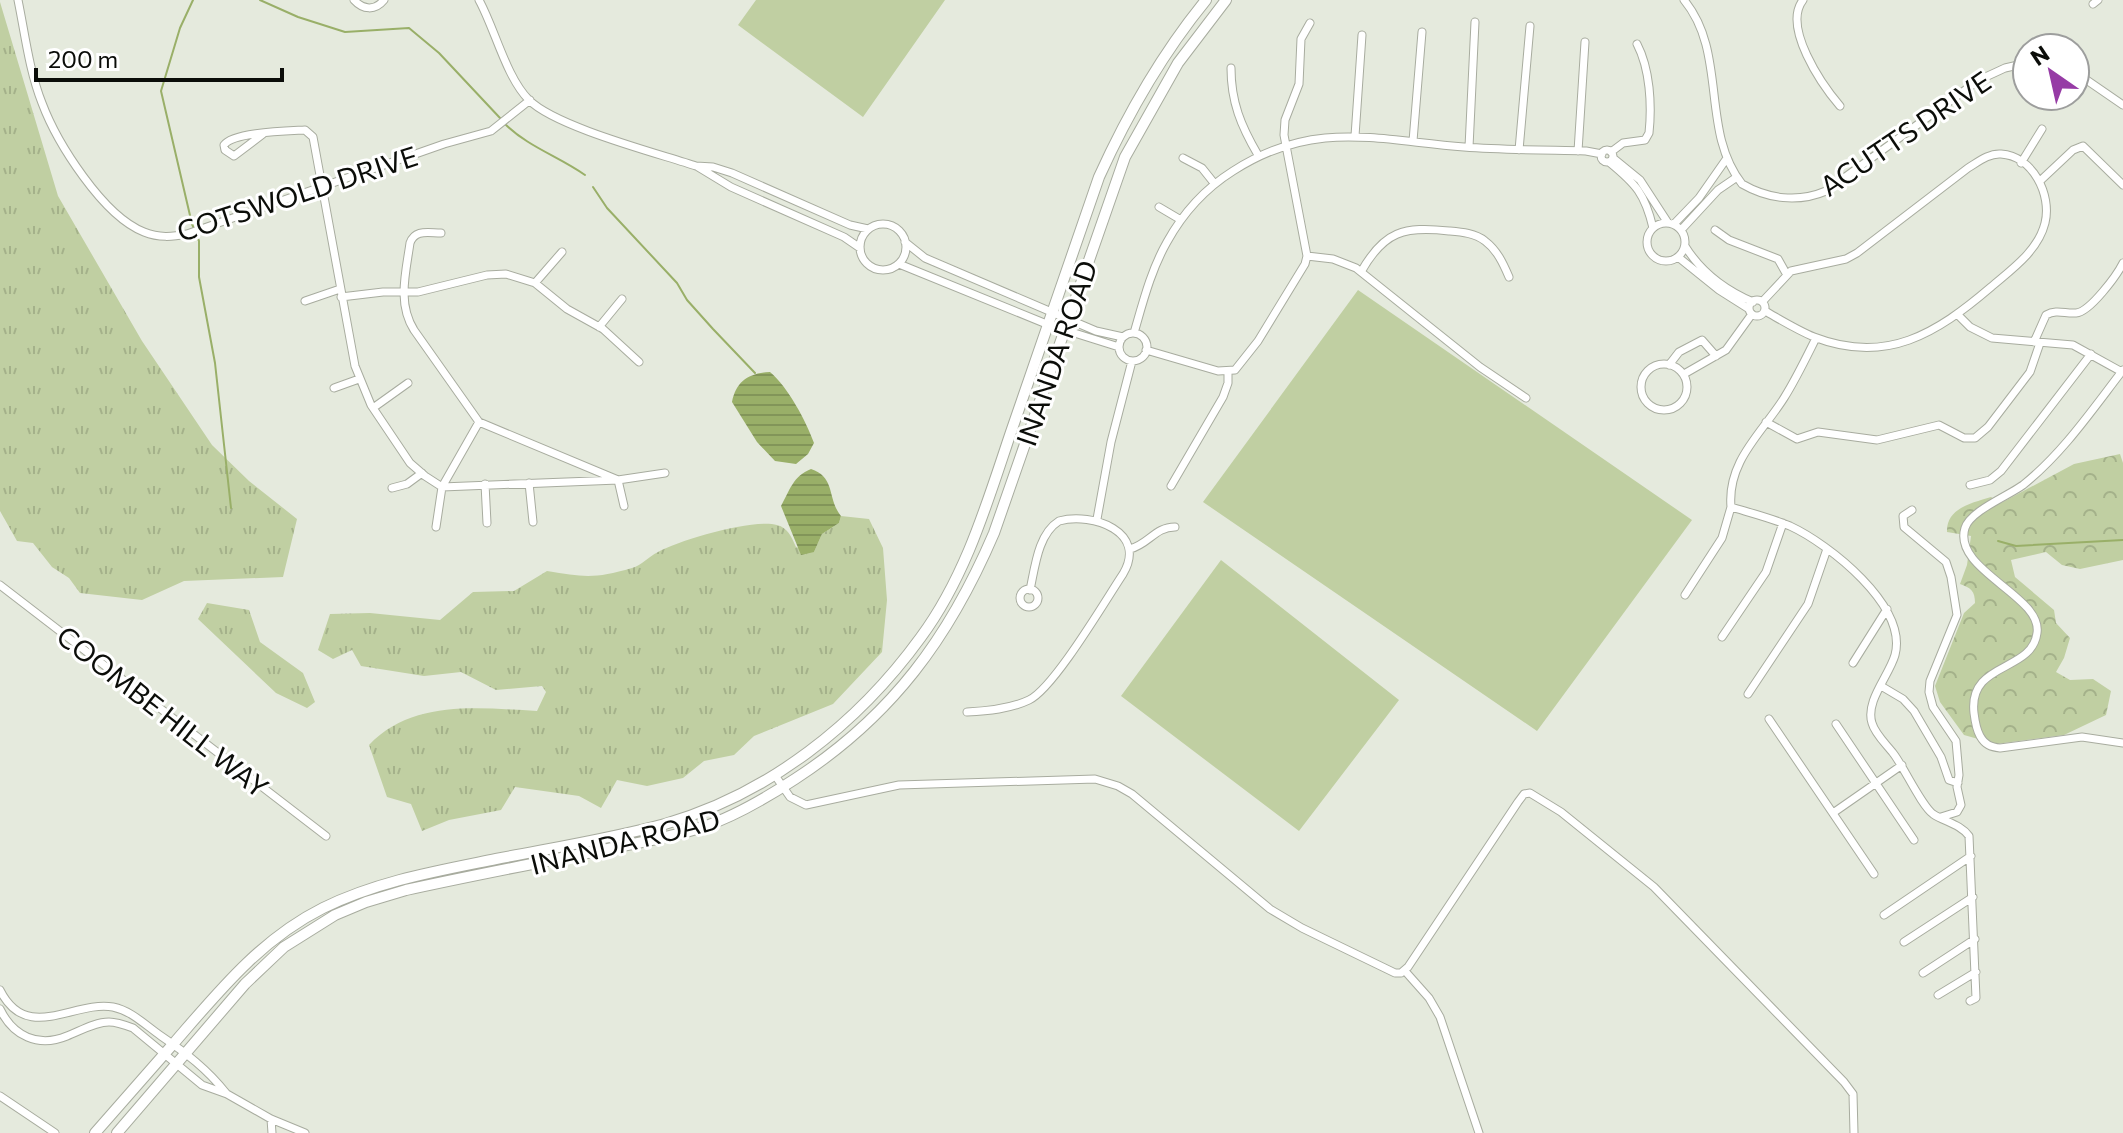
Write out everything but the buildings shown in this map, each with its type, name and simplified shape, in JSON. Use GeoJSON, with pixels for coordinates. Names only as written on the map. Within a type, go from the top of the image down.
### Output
{"type":"FeatureCollection","features":[{"type":"Feature","properties":{"kind":"main road","name":"INANDA ROAD"},"geometry":{"type":"LineString","coordinates":[[95,1133],[231,976],[295,924],[349,896],[419,874],[668,823],[743,792],[774,774],[810,752],[860,710],[907,656],[937,614],[977,533],[1099,177],[1125,121],[1164,53],[1206,0]]}},
{"type":"Feature","properties":{"kind":"main road","name":"INANDA ROAD"},"geometry":{"type":"LineString","coordinates":[[117,1133],[245,984],[302,934],[348,910],[406,890],[680,834],[735,814],[783,787],[837,750],[874,717],[924,661],[954,616],[994,533],[1114,184],[1136,134],[1178,63],[1226,0]]}},
{"type":"Feature","properties":{"kind":"street","name":"COTSWOLD DRIVE"},"geometry":{"type":"LineString","coordinates":[[18,0],[34,77],[52,126],[78,168],[101,197],[130,225],[155,235],[173,237],[187,234],[444,144],[483,135],[530,100]]}},
{"type":"Feature","properties":{"kind":"street"},"geometry":{"type":"LineString","coordinates":[[354,0],[361,7],[371,8],[384,0]]}},
{"type":"Feature","properties":{"kind":"street"},"geometry":{"type":"LineString","coordinates":[[479,0],[509,66],[530,100],[557,118],[696,166],[727,185],[844,237],[860,248]]}},
{"type":"Feature","properties":{"kind":"street"},"geometry":{"type":"LineString","coordinates":[[1653,228],[1674,225],[1737,177],[1727,158],[1719,130],[1704,35],[1697,17],[1684,0]]}},
{"type":"Feature","properties":{"kind":"street"},"geometry":{"type":"LineString","coordinates":[[1803,0],[1796,21],[1801,36],[1819,80],[1840,106]]}},
{"type":"Feature","properties":{"kind":"street"},"geometry":{"type":"LineString","coordinates":[[1469,147],[1475,22]]}},
{"type":"Feature","properties":{"kind":"street"},"geometry":{"type":"LineString","coordinates":[[1146,350],[1228,372],[1240,366],[1300,274],[1307,256],[1286,144],[1285,120],[1299,84],[1301,39],[1310,23]]}},
{"type":"Feature","properties":{"kind":"street"},"geometry":{"type":"LineString","coordinates":[[1519,150],[1530,26]]}},
{"type":"Feature","properties":{"kind":"street"},"geometry":{"type":"LineString","coordinates":[[1413,141],[1422,32]]}},
{"type":"Feature","properties":{"kind":"street"},"geometry":{"type":"LineString","coordinates":[[1355,136],[1362,35]]}},
{"type":"Feature","properties":{"kind":"street"},"geometry":{"type":"LineString","coordinates":[[1578,151],[1585,42]]}},
{"type":"Feature","properties":{"kind":"street"},"geometry":{"type":"LineString","coordinates":[[1609,156],[1623,143],[1645,140],[1649,133],[1648,85],[1644,60],[1637,44]]}},
{"type":"Feature","properties":{"kind":"street","name":"ACUTTS DRIVE"},"geometry":{"type":"LineString","coordinates":[[1737,177],[1750,189],[1780,198],[1796,199],[1819,194],[1850,175],[1979,80],[2011,67]]}},
{"type":"Feature","properties":{"kind":"street"},"geometry":{"type":"LineString","coordinates":[[1231,68],[1232,97],[1241,126],[1258,155]]}},
{"type":"Feature","properties":{"kind":"street"},"geometry":{"type":"LineString","coordinates":[[2091,83],[2123,105]]}},
{"type":"Feature","properties":{"kind":"street"},"geometry":{"type":"LineString","coordinates":[[2021,163],[2042,129]]}},
{"type":"Feature","properties":{"kind":"street"},"geometry":{"type":"LineString","coordinates":[[263,134],[234,156],[225,150],[224,145],[232,137],[263,134],[305,130],[310,134],[359,379],[397,447],[422,473],[442,487],[618,480],[665,473]]}},
{"type":"Feature","properties":{"kind":"street"},"geometry":{"type":"LineString","coordinates":[[1134,333],[1153,270],[1181,220],[1214,183],[1258,155],[1286,144],[1355,136],[1469,147],[1578,151],[1609,156],[1640,180],[1674,225],[1695,260],[1758,316],[1765,311]]}},
{"type":"Feature","properties":{"kind":"street"},"geometry":{"type":"LineString","coordinates":[[2040,181],[2073,150],[2083,146],[2123,185]]}},
{"type":"Feature","properties":{"kind":"street"},"geometry":{"type":"LineString","coordinates":[[1684,374],[1729,348],[1751,308],[1762,302],[1787,275],[1801,268],[1852,256],[1983,159],[2002,154],[2021,163],[2040,181],[2047,198],[2044,228],[2019,264],[1957,314],[1921,336],[1896,345],[1862,349],[1816,338],[1765,311],[1762,302]]}},
{"type":"Feature","properties":{"kind":"street"},"geometry":{"type":"LineString","coordinates":[[1609,156],[1644,197],[1653,228],[1647,240],[1650,252],[1666,261],[1678,257],[1685,246]]}},
{"type":"Feature","properties":{"kind":"street"},"geometry":{"type":"LineString","coordinates":[[1183,158],[1202,168],[1214,183]]}},
{"type":"Feature","properties":{"kind":"street"},"geometry":{"type":"LineString","coordinates":[[1674,225],[1699,198],[1727,158]]}},
{"type":"Feature","properties":{"kind":"street"},"geometry":{"type":"LineString","coordinates":[[696,166],[732,173],[850,225],[868,229],[890,225],[905,242],[905,254],[899,264],[885,270],[870,267],[865,262],[860,248],[868,229]]}},
{"type":"Feature","properties":{"kind":"street"},"geometry":{"type":"LineString","coordinates":[[727,185],[732,173]]}},
{"type":"Feature","properties":{"kind":"street"},"geometry":{"type":"LineString","coordinates":[[778,208],[783,195]]}},
{"type":"Feature","properties":{"kind":"street"},"geometry":{"type":"LineString","coordinates":[[1159,207],[1181,220]]}},
{"type":"Feature","properties":{"kind":"street"},"geometry":{"type":"LineString","coordinates":[[1361,272],[1376,249],[1392,235],[1405,230],[1424,229],[1482,239],[1498,254],[1509,277]]}},
{"type":"Feature","properties":{"kind":"street"},"geometry":{"type":"LineString","coordinates":[[1715,230],[1729,240],[1778,259],[1787,275]]}},
{"type":"Feature","properties":{"kind":"street"},"geometry":{"type":"LineString","coordinates":[[441,233],[420,233],[412,237],[403,292],[408,321],[479,422],[618,480]]}},
{"type":"Feature","properties":{"kind":"street"},"geometry":{"type":"LineString","coordinates":[[905,242],[925,258],[1053,312],[1066,324],[1119,347]]}},
{"type":"Feature","properties":{"kind":"street"},"geometry":{"type":"LineString","coordinates":[[535,283],[562,252]]}},
{"type":"Feature","properties":{"kind":"street"},"geometry":{"type":"LineString","coordinates":[[1307,256],[1333,259],[1361,272],[1466,357],[1526,398]]}},
{"type":"Feature","properties":{"kind":"street"},"geometry":{"type":"LineString","coordinates":[[1678,257],[1719,290],[1751,308]]}},
{"type":"Feature","properties":{"kind":"street"},"geometry":{"type":"LineString","coordinates":[[1766,422],[1797,439],[1818,432],[1877,440],[1939,425],[1964,438],[1975,438],[1988,427],[2030,372],[2046,315],[2057,311],[2082,312],[2101,294],[2123,263]]}},
{"type":"Feature","properties":{"kind":"street"},"geometry":{"type":"LineString","coordinates":[[899,264],[1049,325],[1066,324],[1123,337],[1134,333],[1143,338],[1146,350],[1140,359],[1132,361],[1122,357],[1119,347],[1123,337]]}},
{"type":"Feature","properties":{"kind":"street"},"geometry":{"type":"LineString","coordinates":[[305,301],[340,293],[441,288],[487,275],[506,274],[535,283],[567,309],[599,327],[639,362]]}},
{"type":"Feature","properties":{"kind":"street"},"geometry":{"type":"LineString","coordinates":[[599,327],[622,299]]}},
{"type":"Feature","properties":{"kind":"street"},"geometry":{"type":"LineString","coordinates":[[1957,314],[1973,329],[1992,338],[2069,344],[2122,371],[2047,463],[2014,492],[1975,516],[1965,529],[1967,546],[1978,563],[1998,584],[2028,607],[2038,625],[2036,640],[2028,651],[1984,679],[1976,688],[1973,701],[1977,730],[1986,744],[1994,747],[2082,737],[2123,743]]}},
{"type":"Feature","properties":{"kind":"street"},"geometry":{"type":"LineString","coordinates":[[1685,595],[1725,532],[1739,464],[1749,444],[1787,394],[1816,338]]}},
{"type":"Feature","properties":{"kind":"street"},"geometry":{"type":"LineString","coordinates":[[1669,365],[1679,352],[1702,340],[1709,344],[1716,356]]}},
{"type":"Feature","properties":{"kind":"street"},"geometry":{"type":"LineString","coordinates":[[1970,485],[1990,480],[2001,471],[2091,354]]}},
{"type":"Feature","properties":{"kind":"street"},"geometry":{"type":"LineString","coordinates":[[1097,519],[1108,453],[1132,361]]}},
{"type":"Feature","properties":{"kind":"street"},"geometry":{"type":"LineString","coordinates":[[1669,365],[1684,374],[1687,394],[1679,406],[1666,411],[1653,408],[1643,398],[1643,377],[1653,367],[1669,365]]}},
{"type":"Feature","properties":{"kind":"street"},"geometry":{"type":"LineString","coordinates":[[1171,486],[1223,397],[1228,372]]}},
{"type":"Feature","properties":{"kind":"street"},"geometry":{"type":"LineString","coordinates":[[334,388],[359,379]]}},
{"type":"Feature","properties":{"kind":"street"},"geometry":{"type":"LineString","coordinates":[[373,408],[408,383]]}},
{"type":"Feature","properties":{"kind":"street"},"geometry":{"type":"LineString","coordinates":[[436,527],[442,487],[479,422]]}},
{"type":"Feature","properties":{"kind":"street"},"geometry":{"type":"LineString","coordinates":[[581,482],[584,465]]}},
{"type":"Feature","properties":{"kind":"street"},"geometry":{"type":"LineString","coordinates":[[392,488],[407,484],[422,473]]}},
{"type":"Feature","properties":{"kind":"street"},"geometry":{"type":"LineString","coordinates":[[618,480],[624,506]]}},
{"type":"Feature","properties":{"kind":"street"},"geometry":{"type":"LineString","coordinates":[[529,483],[533,522]]}},
{"type":"Feature","properties":{"kind":"street"},"geometry":{"type":"LineString","coordinates":[[485,484],[487,523]]}},
{"type":"Feature","properties":{"kind":"street"},"geometry":{"type":"LineString","coordinates":[[1731,507],[1783,523],[1827,549],[1870,588],[1887,609],[1896,630],[1897,644],[1894,660],[1871,709],[1872,723],[1926,806],[1967,833],[1971,856],[1976,972],[1976,998],[1970,1001]]}},
{"type":"Feature","properties":{"kind":"street"},"geometry":{"type":"LineString","coordinates":[[1912,510],[1903,516],[1904,527],[1948,564],[1957,607],[1957,615],[1929,689],[1933,707],[1956,741],[1961,803],[1956,812],[1941,817]]}},
{"type":"Feature","properties":{"kind":"street"},"geometry":{"type":"LineString","coordinates":[[967,712],[1006,708],[1037,695],[1063,663],[1123,574],[1130,559],[1130,549],[1121,535],[1097,519],[1063,520],[1052,526],[1038,555],[1030,590]]}},
{"type":"Feature","properties":{"kind":"street"},"geometry":{"type":"LineString","coordinates":[[1722,637],[1766,572],[1783,523]]}},
{"type":"Feature","properties":{"kind":"street"},"geometry":{"type":"LineString","coordinates":[[1130,549],[1146,543],[1156,531],[1175,527]]}},
{"type":"Feature","properties":{"kind":"street"},"geometry":{"type":"LineString","coordinates":[[1748,694],[1808,604],[1827,549]]}},
{"type":"Feature","properties":{"kind":"street","name":"COOMBE HILL WAY"},"geometry":{"type":"LineString","coordinates":[[0,585],[326,836]]}},
{"type":"Feature","properties":{"kind":"street"},"geometry":{"type":"LineString","coordinates":[[1853,663],[1887,609]]}},
{"type":"Feature","properties":{"kind":"street"},"geometry":{"type":"LineString","coordinates":[[1881,686],[1906,702],[1933,743],[1949,780],[1958,783]]}},
{"type":"Feature","properties":{"kind":"street"},"geometry":{"type":"LineString","coordinates":[[1769,719],[1874,874]]}},
{"type":"Feature","properties":{"kind":"street"},"geometry":{"type":"LineString","coordinates":[[1836,724],[1914,840]]}},
{"type":"Feature","properties":{"kind":"street"},"geometry":{"type":"LineString","coordinates":[[1833,813],[1902,765]]}},
{"type":"Feature","properties":{"kind":"street"},"geometry":{"type":"LineString","coordinates":[[774,774],[794,801],[806,805],[899,785],[1106,781],[1132,794],[1270,909],[1391,972],[1405,971]]}},
{"type":"Feature","properties":{"kind":"street"},"geometry":{"type":"LineString","coordinates":[[1405,971],[1518,802],[1524,794],[1530,793],[1561,812],[1654,887],[1844,1082],[1853,1094],[1854,1133]]}},
{"type":"Feature","properties":{"kind":"street"},"geometry":{"type":"LineString","coordinates":[[1884,915],[1971,856]]}},
{"type":"Feature","properties":{"kind":"street"},"geometry":{"type":"LineString","coordinates":[[1904,942],[1973,897]]}},
{"type":"Feature","properties":{"kind":"street"},"geometry":{"type":"LineString","coordinates":[[1923,973],[1975,939]]}},
{"type":"Feature","properties":{"kind":"street"},"geometry":{"type":"LineString","coordinates":[[1405,971],[1429,998],[1440,1017],[1479,1133]]}},
{"type":"Feature","properties":{"kind":"street"},"geometry":{"type":"LineString","coordinates":[[1938,995],[1976,972]]}},
{"type":"Feature","properties":{"kind":"street"},"geometry":{"type":"LineString","coordinates":[[0,990],[14,1008],[27,1015],[48,1018],[110,1006],[125,1011],[211,1073],[227,1094]]}},
{"type":"Feature","properties":{"kind":"street"},"geometry":{"type":"LineString","coordinates":[[0,1009],[8,1025],[17,1034],[29,1038],[62,1038],[105,1022],[120,1023],[143,1034],[202,1085],[227,1094],[271,1119],[305,1133]]}},
{"type":"Feature","properties":{"kind":"street"},"geometry":{"type":"LineString","coordinates":[[0,1096],[55,1133]]}},
{"type":"Feature","properties":{"kind":"street"},"geometry":{"type":"LineString","coordinates":[[271,1119],[272,1133]]}},
{"type":"Feature","properties":{"kind":"green space"},"geometry":{"type":"Polygon","coordinates":[[[756,0],[945,0],[863,117],[738,25],[756,0]]]}},
{"type":"Feature","properties":{"kind":"green space"},"geometry":{"type":"Polygon","coordinates":[[[0,2],[58,196],[142,341],[212,445],[249,481],[297,519],[283,577],[184,581],[142,600],[80,593],[69,578],[52,567],[33,543],[17,541],[0,511],[0,2]]]}},
{"type":"Feature","properties":{"kind":"green space"},"geometry":{"type":"Polygon","coordinates":[[[1358,290],[1692,520],[1537,731],[1203,502],[1358,290]]]}},
{"type":"Feature","properties":{"kind":"green space"},"geometry":{"type":"Polygon","coordinates":[[[2120,454],[2123,463],[2123,560],[2080,569],[2062,565],[2046,552],[2011,560],[2015,577],[2054,610],[2056,623],[2070,638],[2056,672],[2070,680],[2093,679],[2111,691],[2106,715],[2064,735],[1996,744],[1964,735],[1940,702],[1935,686],[1964,613],[1975,603],[1972,590],[1960,584],[1967,565],[1971,536],[1947,532],[1951,517],[1962,508],[1991,497],[2001,503],[2074,464],[2120,454]]]}},
{"type":"Feature","properties":{"kind":"green space"},"geometry":{"type":"Polygon","coordinates":[[[841,516],[869,519],[883,548],[887,600],[882,652],[833,704],[754,736],[734,755],[704,761],[683,778],[647,786],[617,780],[601,808],[579,796],[515,787],[501,810],[449,820],[422,831],[411,804],[387,797],[369,745],[386,730],[426,713],[470,708],[537,711],[546,692],[542,686],[496,690],[461,672],[424,676],[361,666],[352,650],[333,659],[318,650],[330,614],[370,613],[440,620],[473,592],[514,591],[547,571],[589,576],[619,572],[636,567],[658,552],[682,542],[717,531],[752,525],[781,526],[789,533],[796,547],[814,552],[822,534],[839,523],[841,516]]]}},
{"type":"Feature","properties":{"kind":"green space"},"geometry":{"type":"Polygon","coordinates":[[[1221,560],[1399,700],[1299,831],[1121,696],[1221,560]]]}},
{"type":"Feature","properties":{"kind":"green space"},"geometry":{"type":"Polygon","coordinates":[[[207,603],[249,610],[260,642],[303,673],[315,702],[307,708],[276,693],[198,619],[207,603]]]}},
{"type":"Feature","properties":{"kind":"shaded area"},"geometry":{"type":"Polygon","coordinates":[[[770,372],[796,405],[814,443],[808,454],[796,464],[775,461],[757,442],[732,402],[745,380],[770,372]]]}},
{"type":"Feature","properties":{"kind":"shaded area"},"geometry":{"type":"Polygon","coordinates":[[[811,469],[828,483],[841,516],[839,523],[822,534],[814,552],[801,555],[781,506],[796,480],[811,469]]]}},
{"type":"Feature","properties":{"kind":"waterway"},"geometry":{"type":"LineString","coordinates":[[193,0],[180,28],[161,91],[192,224],[199,241],[199,277],[215,363],[231,508]]}},
{"type":"Feature","properties":{"kind":"waterway"},"geometry":{"type":"LineString","coordinates":[[260,0],[298,17],[345,32],[409,28],[439,53],[500,118]]}},
{"type":"Feature","properties":{"kind":"waterway"},"geometry":{"type":"LineString","coordinates":[[504,123],[523,139],[585,175]]}},
{"type":"Feature","properties":{"kind":"waterway"},"geometry":{"type":"LineString","coordinates":[[593,187],[607,208],[677,283],[687,300],[755,373]]}},
{"type":"Feature","properties":{"kind":"waterway"},"geometry":{"type":"LineString","coordinates":[[1998,541],[2016,546],[2123,540]]}}]}
